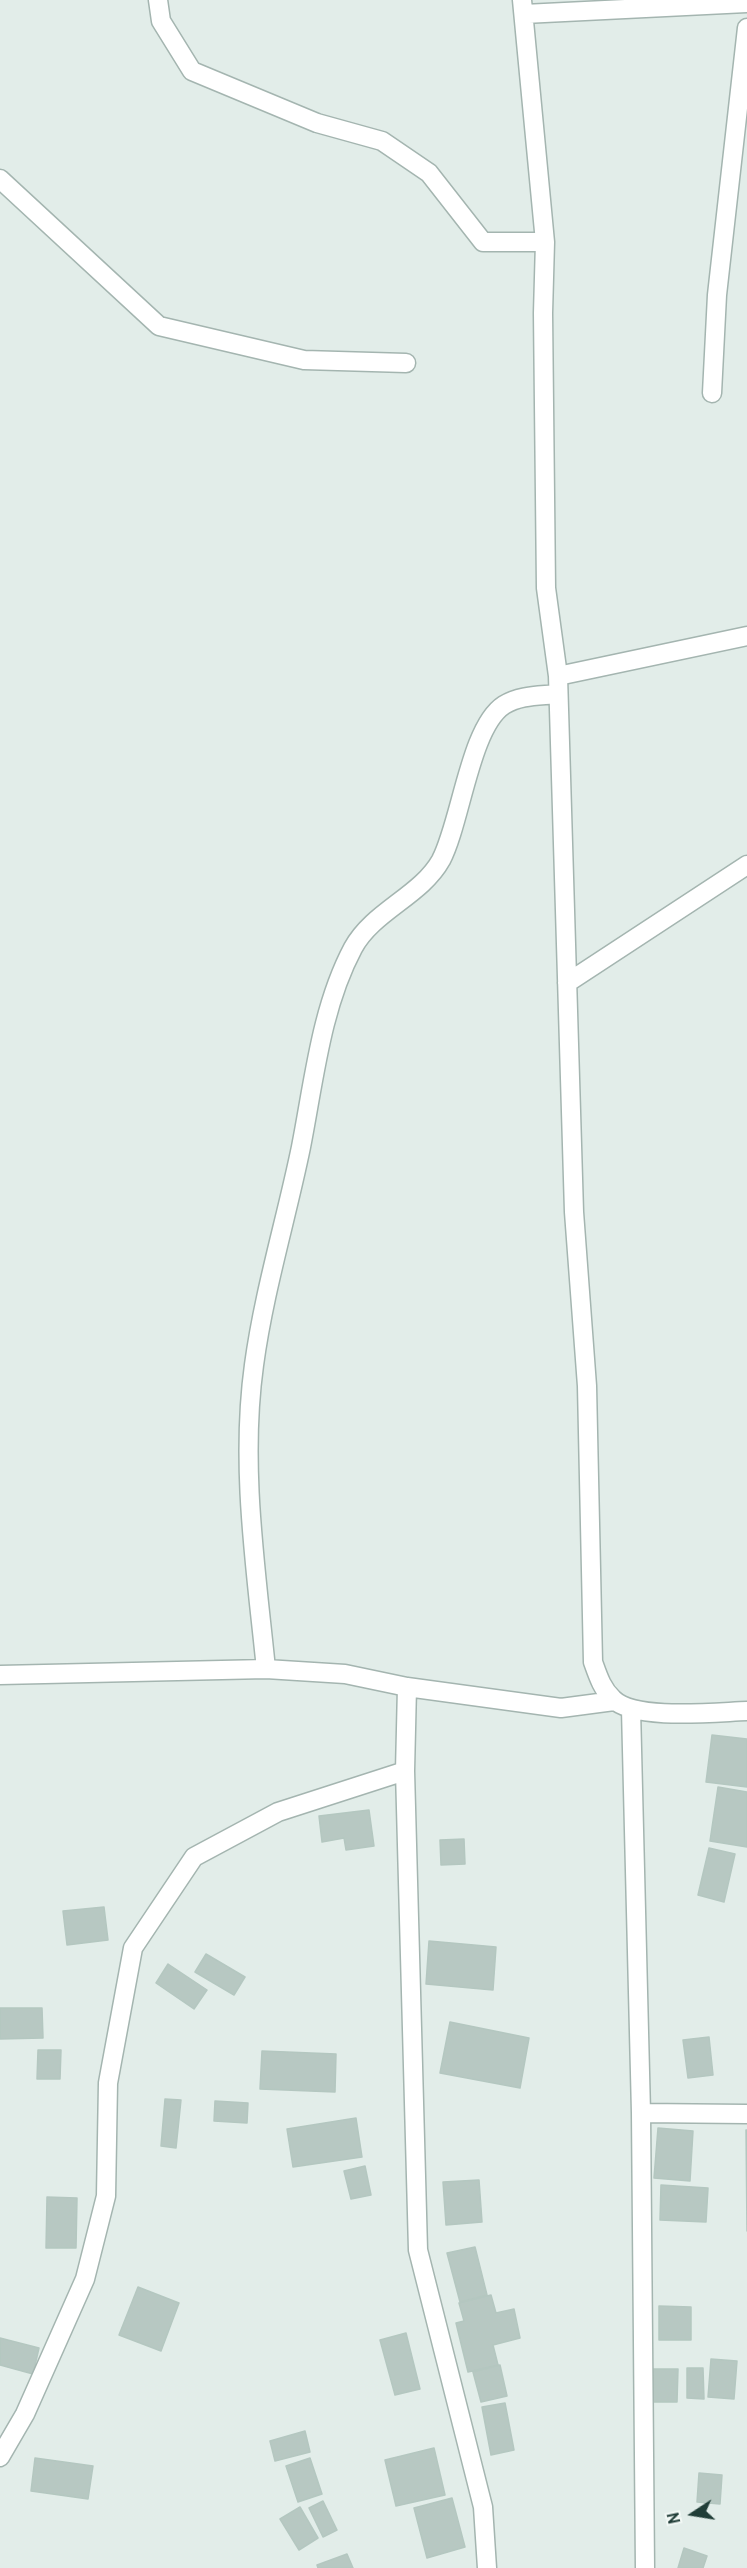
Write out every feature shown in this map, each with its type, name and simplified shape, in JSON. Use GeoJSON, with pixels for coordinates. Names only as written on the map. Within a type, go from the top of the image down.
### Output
{"type":"FeatureCollection","features":[{"type":"Feature","properties":{"kind":"street"},"geometry":{"type":"LineString","coordinates":[[158,0],[161,21],[192,71],[317,123],[382,141],[429,173],[483,242],[545,242]]}},
{"type":"Feature","properties":{"kind":"street"},"geometry":{"type":"LineString","coordinates":[[747,3],[523,7],[545,242],[543,313],[546,588],[558,676],[556,694],[574,1212],[587,1386],[593,1662],[600,1683],[614,1701],[632,1709],[650,1713],[747,1712]]}},
{"type":"Feature","properties":{"kind":"street"},"geometry":{"type":"LineString","coordinates":[[712,393],[717,295],[747,28]]}},
{"type":"Feature","properties":{"kind":"street"},"geometry":{"type":"LineString","coordinates":[[0,179],[159,326],[304,360],[406,363]]}},
{"type":"Feature","properties":{"kind":"street"},"geometry":{"type":"LineString","coordinates":[[558,676],[747,636]]}},
{"type":"Feature","properties":{"kind":"street"},"geometry":{"type":"LineString","coordinates":[[266,1670],[248,1482],[253,1368],[265,1295],[289,1204],[330,1001],[355,944],[382,914],[425,879],[441,860],[477,749],[493,716],[503,706],[520,697],[556,694]]}},
{"type":"Feature","properties":{"kind":"street"},"geometry":{"type":"LineString","coordinates":[[567,983],[747,865]]}},
{"type":"Feature","properties":{"kind":"street"},"geometry":{"type":"LineString","coordinates":[[0,1675],[266,1670],[345,1674],[407,1687],[561,1708],[614,1701]]}},
{"type":"Feature","properties":{"kind":"street"},"geometry":{"type":"LineString","coordinates":[[407,1687],[405,1771],[418,2250],[483,2507],[487,2568]]}},
{"type":"Feature","properties":{"kind":"street"},"geometry":{"type":"LineString","coordinates":[[632,1709],[641,2113],[645,2568]]}},
{"type":"Feature","properties":{"kind":"street"},"geometry":{"type":"LineString","coordinates":[[0,2457],[25,2414],[85,2279],[106,2196],[108,2083],[133,1948],[194,1857],[278,1812],[405,1771]]}},
{"type":"Feature","properties":{"kind":"street"},"geometry":{"type":"LineString","coordinates":[[641,2113],[747,2114]]}},
{"type":"Feature","properties":{"kind":"building"},"geometry":{"type":"Polygon","coordinates":[[[712,1735],[747,1739],[747,1787],[706,1782],[712,1735]]]}},
{"type":"Feature","properties":{"kind":"building"},"geometry":{"type":"Polygon","coordinates":[[[718,1787],[747,1792],[747,1847],[710,1841],[718,1787]]]}},
{"type":"Feature","properties":{"kind":"building"},"geometry":{"type":"Polygon","coordinates":[[[369,1810],[374,1846],[346,1850],[344,1838],[322,1842],[319,1816],[369,1810]]]}},
{"type":"Feature","properties":{"kind":"building"},"geometry":{"type":"Polygon","coordinates":[[[464,1839],[465,1864],[441,1865],[440,1840],[464,1839]]]}},
{"type":"Feature","properties":{"kind":"building"},"geometry":{"type":"Polygon","coordinates":[[[709,1848],[735,1854],[724,1902],[698,1895],[709,1848]]]}},
{"type":"Feature","properties":{"kind":"building"},"geometry":{"type":"Polygon","coordinates":[[[104,1907],[108,1940],[67,1945],[63,1911],[104,1907]]]}},
{"type":"Feature","properties":{"kind":"building"},"geometry":{"type":"Polygon","coordinates":[[[429,1941],[496,1947],[493,1990],[426,1984],[429,1941]]]}},
{"type":"Feature","properties":{"kind":"building"},"geometry":{"type":"Polygon","coordinates":[[[206,1954],[245,1977],[234,1995],[195,1972],[206,1954]]]}},
{"type":"Feature","properties":{"kind":"building"},"geometry":{"type":"Polygon","coordinates":[[[168,1964],[207,1990],[194,2009],[156,1983],[168,1964]]]}},
{"type":"Feature","properties":{"kind":"building"},"geometry":{"type":"Polygon","coordinates":[[[0,2008],[42,2008],[43,2038],[0,2039],[0,2008]]]}},
{"type":"Feature","properties":{"kind":"building"},"geometry":{"type":"Polygon","coordinates":[[[450,2022],[529,2038],[520,2088],[440,2073],[450,2022]]]}},
{"type":"Feature","properties":{"kind":"building"},"geometry":{"type":"Polygon","coordinates":[[[709,2037],[713,2075],[688,2078],[683,2040],[709,2037]]]}},
{"type":"Feature","properties":{"kind":"building"},"geometry":{"type":"Polygon","coordinates":[[[38,2050],[61,2050],[60,2079],[37,2079],[38,2050]]]}},
{"type":"Feature","properties":{"kind":"building"},"geometry":{"type":"Polygon","coordinates":[[[262,2051],[336,2054],[335,2092],[260,2089],[262,2051]]]}},
{"type":"Feature","properties":{"kind":"building"},"geometry":{"type":"Polygon","coordinates":[[[165,2099],[181,2100],[176,2148],[161,2146],[165,2099]]]}},
{"type":"Feature","properties":{"kind":"building"},"geometry":{"type":"Polygon","coordinates":[[[215,2101],[248,2103],[247,2123],[214,2121],[215,2101]]]}},
{"type":"Feature","properties":{"kind":"building"},"geometry":{"type":"Polygon","coordinates":[[[356,2118],[362,2157],[293,2167],[287,2129],[356,2118]]]}},
{"type":"Feature","properties":{"kind":"building"},"geometry":{"type":"Polygon","coordinates":[[[658,2128],[693,2131],[690,2181],[654,2178],[658,2128]]]}},
{"type":"Feature","properties":{"kind":"building"},"geometry":{"type":"Polygon","coordinates":[[[746,2130],[747,2130],[747,2231],[746,2130]]]}},
{"type":"Feature","properties":{"kind":"building"},"geometry":{"type":"Polygon","coordinates":[[[365,2166],[371,2195],[351,2199],[344,2171],[365,2166]]]}},
{"type":"Feature","properties":{"kind":"building"},"geometry":{"type":"Polygon","coordinates":[[[479,2180],[482,2222],[446,2225],[443,2182],[479,2180]]]}},
{"type":"Feature","properties":{"kind":"building"},"geometry":{"type":"Polygon","coordinates":[[[661,2185],[708,2188],[706,2222],[660,2220],[661,2185]]]}},
{"type":"Feature","properties":{"kind":"building"},"geometry":{"type":"Polygon","coordinates":[[[47,2197],[77,2198],[76,2248],[46,2248],[47,2197]]]}},
{"type":"Feature","properties":{"kind":"building"},"geometry":{"type":"Polygon","coordinates":[[[475,2247],[487,2295],[460,2302],[447,2253],[475,2247]]]}},
{"type":"Feature","properties":{"kind":"building"},"geometry":{"type":"Polygon","coordinates":[[[138,2287],[179,2303],[161,2351],[119,2335],[138,2287]]]}},
{"type":"Feature","properties":{"kind":"building"},"geometry":{"type":"Polygon","coordinates":[[[491,2295],[496,2313],[514,2309],[520,2338],[493,2345],[498,2365],[468,2372],[456,2323],[464,2321],[459,2303],[491,2295]]]}},
{"type":"Feature","properties":{"kind":"building"},"geometry":{"type":"Polygon","coordinates":[[[659,2306],[691,2307],[691,2340],[659,2340],[659,2306]]]}},
{"type":"Feature","properties":{"kind":"building"},"geometry":{"type":"Polygon","coordinates":[[[406,2333],[420,2389],[395,2395],[380,2340],[406,2333]]]}},
{"type":"Feature","properties":{"kind":"building"},"geometry":{"type":"Polygon","coordinates":[[[0,2338],[39,2348],[33,2374],[0,2365],[0,2338]]]}},
{"type":"Feature","properties":{"kind":"building"},"geometry":{"type":"Polygon","coordinates":[[[711,2359],[737,2361],[734,2399],[708,2397],[711,2359]]]}},
{"type":"Feature","properties":{"kind":"building"},"geometry":{"type":"Polygon","coordinates":[[[500,2365],[507,2396],[481,2402],[473,2372],[500,2365]]]}},
{"type":"Feature","properties":{"kind":"building"},"geometry":{"type":"Polygon","coordinates":[[[687,2368],[703,2368],[704,2399],[687,2398],[687,2368]]]}},
{"type":"Feature","properties":{"kind":"building"},"geometry":{"type":"Polygon","coordinates":[[[651,2369],[678,2369],[677,2402],[651,2402],[651,2369]]]}},
{"type":"Feature","properties":{"kind":"building"},"geometry":{"type":"Polygon","coordinates":[[[505,2403],[514,2450],[491,2455],[482,2407],[505,2403]]]}},
{"type":"Feature","properties":{"kind":"building"},"geometry":{"type":"Polygon","coordinates":[[[305,2431],[310,2452],[275,2461],[270,2441],[305,2431]]]}},
{"type":"Feature","properties":{"kind":"building"},"geometry":{"type":"Polygon","coordinates":[[[434,2448],[445,2495],[396,2506],[385,2460],[434,2448]]]}},
{"type":"Feature","properties":{"kind":"building"},"geometry":{"type":"Polygon","coordinates":[[[35,2458],[93,2466],[88,2499],[31,2491],[35,2458]]]}},
{"type":"Feature","properties":{"kind":"building"},"geometry":{"type":"Polygon","coordinates":[[[310,2458],[322,2494],[298,2502],[286,2466],[310,2458]]]}},
{"type":"Feature","properties":{"kind":"building"},"geometry":{"type":"Polygon","coordinates":[[[699,2473],[722,2475],[720,2504],[697,2502],[699,2473]]]}},
{"type":"Feature","properties":{"kind":"building"},"geometry":{"type":"Polygon","coordinates":[[[452,2498],[465,2547],[427,2558],[414,2508],[452,2498]]]}},
{"type":"Feature","properties":{"kind":"building"},"geometry":{"type":"Polygon","coordinates":[[[323,2501],[337,2530],[323,2537],[309,2508],[323,2501]]]}},
{"type":"Feature","properties":{"kind":"building"},"geometry":{"type":"Polygon","coordinates":[[[300,2507],[318,2538],[299,2550],[280,2519],[300,2507]]]}},
{"type":"Feature","properties":{"kind":"building"},"geometry":{"type":"Polygon","coordinates":[[[684,2548],[707,2556],[703,2568],[678,2568],[684,2548]]]}},
{"type":"Feature","properties":{"kind":"building"},"geometry":{"type":"Polygon","coordinates":[[[347,2554],[353,2568],[318,2568],[317,2565],[347,2554]]]}}]}
